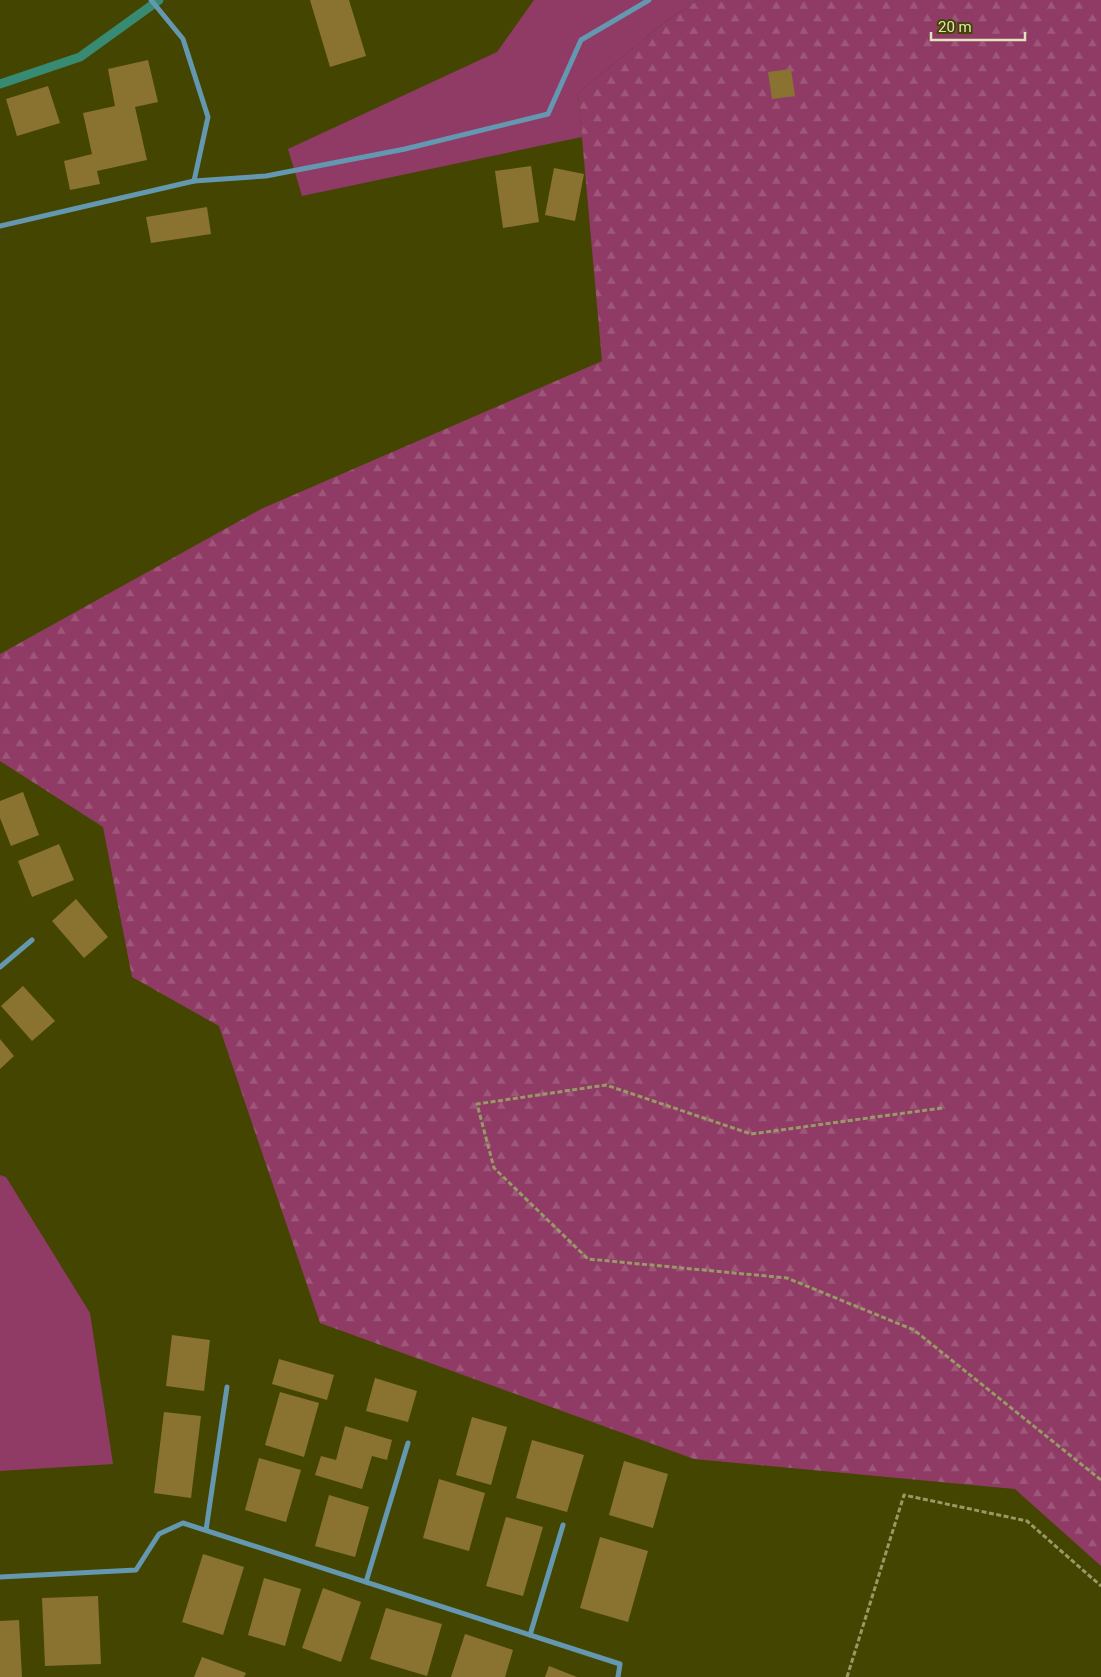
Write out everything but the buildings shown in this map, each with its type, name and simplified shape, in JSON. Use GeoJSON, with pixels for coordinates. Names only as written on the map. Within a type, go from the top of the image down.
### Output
{"type":"FeatureCollection","features":[{"type":"Feature","properties":{"kind":"street"},"geometry":{"type":"LineString","coordinates":[[151,0],[183,38],[208,117],[194,181]]}},
{"type":"Feature","properties":{"kind":"street"},"geometry":{"type":"LineString","coordinates":[[0,226],[194,181],[266,176],[405,149],[548,114],[581,40],[649,0]]}},
{"type":"Feature","properties":{"kind":"street"},"geometry":{"type":"LineString","coordinates":[[0,968],[32,940]]}},
{"type":"Feature","properties":{"kind":"street"},"geometry":{"type":"LineString","coordinates":[[206,1530],[227,1387]]}},
{"type":"Feature","properties":{"kind":"street"},"geometry":{"type":"LineString","coordinates":[[366,1582],[408,1443]]}},
{"type":"Feature","properties":{"kind":"street"},"geometry":{"type":"LineString","coordinates":[[0,1577],[136,1570],[159,1534],[183,1523],[620,1664],[618,1677]]}},
{"type":"Feature","properties":{"kind":"street"},"geometry":{"type":"LineString","coordinates":[[530,1635],[563,1525]]}},
{"type":"Feature","properties":{"kind":"path"},"geometry":{"type":"LineString","coordinates":[[942,1108],[751,1134],[606,1086],[477,1104],[494,1168],[588,1259],[787,1278],[914,1330],[1101,1480]]}},
{"type":"Feature","properties":{"kind":"path"},"geometry":{"type":"LineString","coordinates":[[847,1677],[904,1495],[1027,1521],[1101,1586]]}},
{"type":"Feature","properties":{"kind":"green space"},"geometry":{"type":"Polygon","coordinates":[[[534,0],[698,0],[665,22],[578,93],[582,137],[302,196],[288,149],[497,52],[534,0]]]}},
{"type":"Feature","properties":{"kind":"green space"},"geometry":{"type":"Polygon","coordinates":[[[698,0],[1101,0],[1101,1566],[1015,1489],[694,1459],[320,1323],[219,1026],[132,977],[103,827],[0,761],[0,654],[261,509],[602,361],[578,93],[665,22],[698,0]]]}},
{"type":"Feature","properties":{"kind":"green space"},"geometry":{"type":"Polygon","coordinates":[[[0,1175],[6,1177],[90,1313],[113,1464],[0,1471],[0,1175]]]}},
{"type":"Feature","properties":{"kind":"waterway"},"geometry":{"type":"LineString","coordinates":[[0,84],[80,57],[159,0]]}}]}
